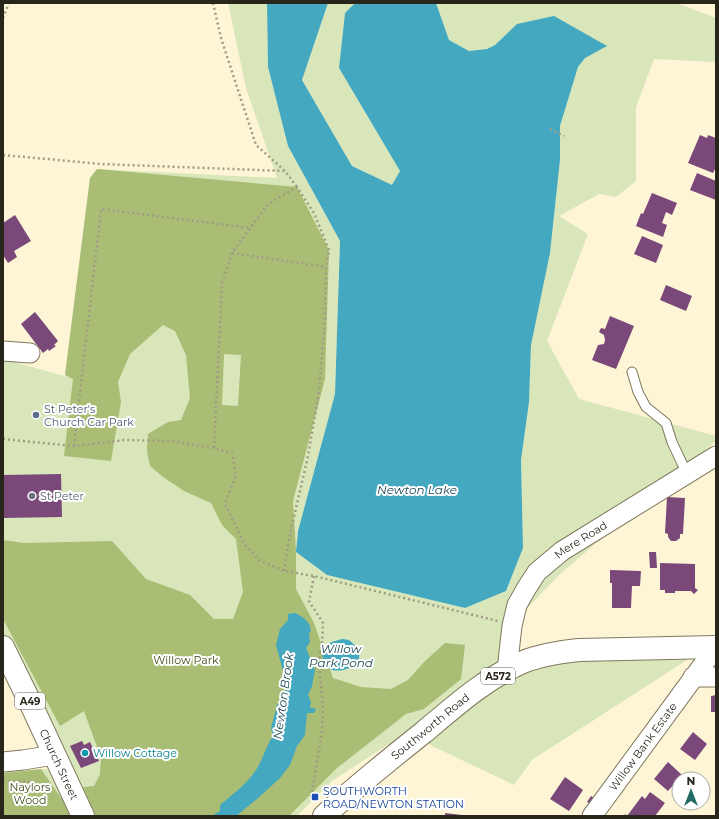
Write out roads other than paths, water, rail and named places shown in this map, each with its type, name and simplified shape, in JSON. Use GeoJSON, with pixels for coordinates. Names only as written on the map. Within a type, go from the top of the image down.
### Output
{"type":"FeatureCollection","features":[{"type":"Feature","properties":{"kind":"main road","name":"Church Street"},"geometry":{"type":"LineString","coordinates":[[3,647],[84,816]]}},
{"type":"Feature","properties":{"kind":"main road","name":"Southworth Road"},"geometry":{"type":"LineString","coordinates":[[327,815],[393,757],[468,695],[524,661],[541,656],[579,650],[716,647]]}},
{"type":"Feature","properties":{"kind":"street"},"geometry":{"type":"LineString","coordinates":[[3,351],[30,353]]}},
{"type":"Feature","properties":{"kind":"street","name":"Mere Road"},"geometry":{"type":"LineString","coordinates":[[507,670],[512,626],[517,606],[537,572],[562,551],[716,456]]}},
{"type":"Feature","properties":{"kind":"street","name":"Willow Bank Estate"},"geometry":{"type":"LineString","coordinates":[[592,816],[716,647]]}},
{"type":"Feature","properties":{"kind":"street"},"geometry":{"type":"LineString","coordinates":[[693,677],[716,677]]}},
{"type":"Feature","properties":{"kind":"street"},"geometry":{"type":"LineString","coordinates":[[3,762],[54,755]]}},
{"type":"Feature","properties":{"kind":"lane"},"geometry":{"type":"LineString","coordinates":[[632,372],[638,392],[646,407],[666,423],[672,442],[687,474]]}},
{"type":"Feature","properties":{"kind":"water","name":"Newton Lake"},"geometry":{"type":"Polygon","coordinates":[[[267,3],[328,3],[302,80],[352,166],[392,185],[400,171],[339,68],[345,13],[355,3],[436,3],[449,40],[469,51],[487,49],[495,45],[517,24],[554,16],[607,46],[585,58],[578,67],[560,126],[560,160],[550,253],[531,345],[529,402],[521,460],[523,548],[506,591],[465,608],[327,575],[296,552],[298,531],[335,394],[340,241],[288,146],[268,67],[267,3]]]}},
{"type":"Feature","properties":{"kind":"water"},"geometry":{"type":"Polygon","coordinates":[[[295,613],[306,620],[311,631],[309,633],[310,642],[306,648],[315,670],[312,686],[308,695],[311,702],[310,708],[314,708],[316,710],[314,713],[307,713],[305,735],[297,746],[290,765],[280,778],[236,816],[211,816],[220,811],[220,805],[240,789],[252,775],[273,736],[271,728],[277,705],[284,696],[287,686],[276,645],[280,629],[288,620],[288,614],[295,613]]]}},
{"type":"Feature","properties":{"kind":"water","name":"Willow Park Pond"},"geometry":{"type":"Polygon","coordinates":[[[343,639],[349,640],[359,649],[359,660],[356,664],[345,670],[337,671],[330,669],[324,662],[322,654],[324,647],[327,644],[343,639]]]}},
{"type":"Feature","properties":{"kind":"place","name":"St Peter's Church Car Park"},"geometry":{"type":"Point","coordinates":[36,415]}},
{"type":"Feature","properties":{"kind":"place","name":"St Peter"},"geometry":{"type":"Point","coordinates":[32,496]}},
{"type":"Feature","properties":{"kind":"place","name":"Willow Cottage"},"geometry":{"type":"Point","coordinates":[85,753]}},
{"type":"Feature","properties":{"kind":"place","name":"SOUTHWORTH ROAD/NEWTON STATION"},"geometry":{"type":"Point","coordinates":[315,797]}},
{"type":"Feature","properties":{"kind":"park label","name":"Willow Park"},"geometry":{"type":"Point","coordinates":[186,660]}},
{"type":"Feature","properties":{"kind":"park label","name":"Naylors Wood"},"geometry":{"type":"Point","coordinates":[30,793]}},
{"type":"Feature","properties":{"kind":"water label","name":"Newton Brook"},"geometry":{"type":"Point","coordinates":[283,696]}}]}
